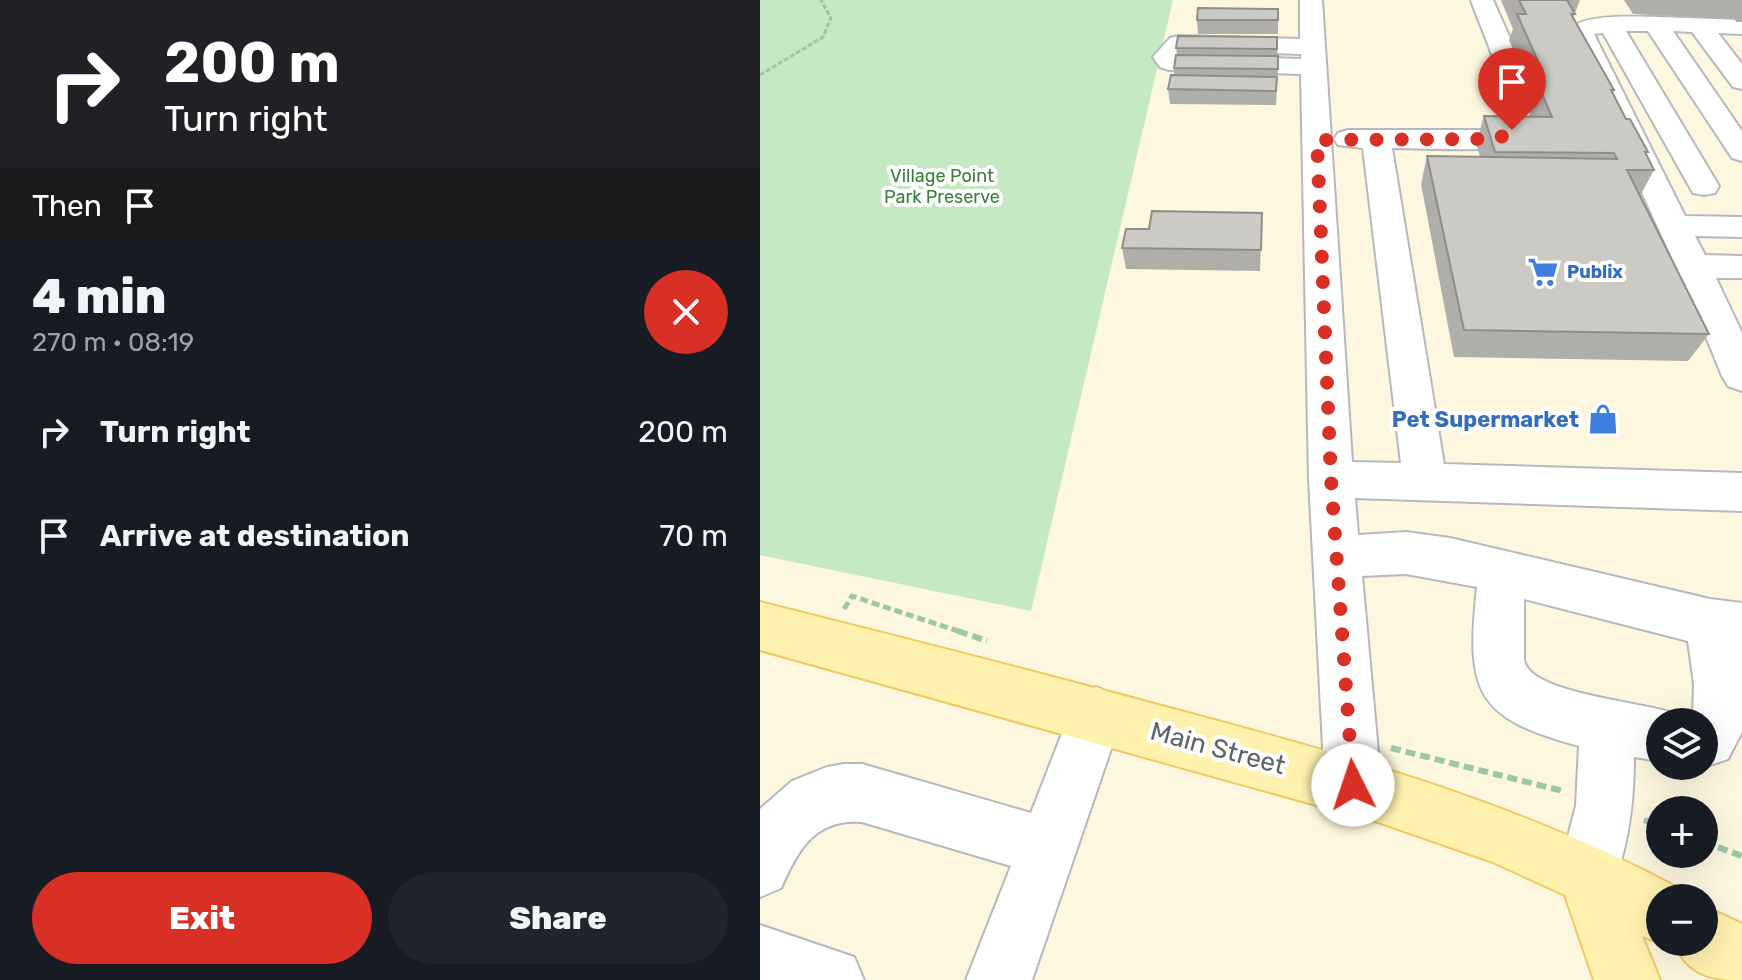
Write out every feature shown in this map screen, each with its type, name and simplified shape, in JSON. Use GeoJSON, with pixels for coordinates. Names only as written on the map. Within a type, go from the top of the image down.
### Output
{"type":"FeatureCollection","features":[{"type":"Feature","properties":{"kind":"main road","name":"Main Street"},"geometry":{"type":"LineString","coordinates":[[760,626],[1353,785],[1497,833],[1588,874],[1646,905]]}},
{"type":"Feature","properties":{"kind":"main road"},"geometry":{"type":"LineString","coordinates":[[1588,874],[1627,980]]}},
{"type":"Feature","properties":{"kind":"main road"},"geometry":{"type":"LineString","coordinates":[[1718,946],[1742,960]]}},
{"type":"Feature","properties":{"kind":"street"},"geometry":{"type":"LineString","coordinates":[[1311,0],[1307,62],[1317,140],[1331,479],[1353,785]]}},
{"type":"Feature","properties":{"kind":"street"},"geometry":{"type":"LineString","coordinates":[[1317,140],[1498,139],[1512,130],[1518,117],[1512,88],[1482,0]]}},
{"type":"Feature","properties":{"kind":"street"},"geometry":{"type":"LineString","coordinates":[[1611,26],[1717,186],[1653,184]]}},
{"type":"Feature","properties":{"kind":"street"},"geometry":{"type":"LineString","coordinates":[[1740,365],[1727,310],[1693,266],[1580,31],[1588,27],[1611,26],[1742,27]]}},
{"type":"Feature","properties":{"kind":"street"},"geometry":{"type":"LineString","coordinates":[[1657,26],[1742,152]]}},
{"type":"Feature","properties":{"kind":"street"},"geometry":{"type":"LineString","coordinates":[[1700,26],[1742,81]]}},
{"type":"Feature","properties":{"kind":"street"},"geometry":{"type":"LineString","coordinates":[[1179,43],[1212,43],[1307,62],[1169,62],[1166,57],[1179,43]]}},
{"type":"Feature","properties":{"kind":"street"},"geometry":{"type":"LineString","coordinates":[[1179,86],[1307,62]]}},
{"type":"Feature","properties":{"kind":"street"},"geometry":{"type":"LineString","coordinates":[[1376,139],[1425,482]]}},
{"type":"Feature","properties":{"kind":"street"},"geometry":{"type":"LineString","coordinates":[[1673,226],[1742,227]]}},
{"type":"Feature","properties":{"kind":"street"},"geometry":{"type":"LineString","coordinates":[[1693,266],[1742,267]]}},
{"type":"Feature","properties":{"kind":"street"},"geometry":{"type":"LineString","coordinates":[[1331,479],[1742,492]]}},
{"type":"Feature","properties":{"kind":"street"},"geometry":{"type":"LineString","coordinates":[[1336,557],[1406,553],[1450,559],[1726,625],[1718,730]]}},
{"type":"Feature","properties":{"kind":"street"},"geometry":{"type":"LineString","coordinates":[[1502,572],[1499,665],[1504,683],[1525,702],[1633,730],[1605,806],[1588,874]]}},
{"type":"Feature","properties":{"kind":"street"},"geometry":{"type":"LineString","coordinates":[[999,980],[1096,714]]}},
{"type":"Feature","properties":{"kind":"street"},"geometry":{"type":"LineString","coordinates":[[760,867],[777,837],[801,807],[837,791],[862,793],[1048,847]]}},
{"type":"Feature","properties":{"kind":"street"},"geometry":{"type":"LineString","coordinates":[[760,957],[831,980]]}},
{"type":"Feature","properties":{"kind":"path"},"geometry":{"type":"LineString","coordinates":[[760,75],[823,37],[831,18],[821,0]]}},
{"type":"Feature","properties":{"kind":"path"},"geometry":{"type":"LineString","coordinates":[[1718,847],[1742,856]]}},
{"type":"Feature","properties":{"kind":"shaded area"},"geometry":{"type":"Polygon","coordinates":[[[1173,0],[1742,0],[1742,980],[760,980],[760,555],[1031,611],[1173,0]]]}},
{"type":"Feature","properties":{"kind":"green space","name":"Village Point Park Preserve"},"geometry":{"type":"Polygon","coordinates":[[[760,0],[1173,0],[1031,611],[760,555],[760,0]]]}},
{"type":"Feature","properties":{"kind":"building"},"geometry":{"type":"Polygon","coordinates":[[[1519,0],[1567,0],[1575,14],[1571,14],[1614,90],[1611,90],[1626,119],[1630,119],[1648,152],[1645,152],[1654,170],[1627,170],[1709,334],[1464,330],[1427,156],[1617,159],[1614,153],[1495,152],[1484,116],[1552,117],[1528,61],[1538,61],[1517,14],[1526,14],[1519,0]]]}},
{"type":"Feature","properties":{"kind":"building"},"geometry":{"type":"Polygon","coordinates":[[[1198,8],[1278,9],[1278,20],[1197,20],[1198,8]]]}},
{"type":"Feature","properties":{"kind":"building"},"geometry":{"type":"Polygon","coordinates":[[[1178,36],[1277,37],[1277,49],[1176,48],[1178,36]]]}},
{"type":"Feature","properties":{"kind":"building"},"geometry":{"type":"Polygon","coordinates":[[[1176,55],[1278,56],[1278,69],[1174,68],[1176,55]]]}},
{"type":"Feature","properties":{"kind":"building"},"geometry":{"type":"Polygon","coordinates":[[[1171,75],[1277,77],[1276,91],[1168,89],[1171,75]]]}},
{"type":"Feature","properties":{"kind":"building"},"geometry":{"type":"Polygon","coordinates":[[[1152,211],[1262,213],[1261,250],[1122,248],[1126,229],[1149,229],[1152,211]]]}},
{"type":"Feature","properties":{"kind":"place","name":"Publix"},"geometry":{"type":"Point","coordinates":[1543,272]}},
{"type":"Feature","properties":{"kind":"place","name":"Pet Supermarket"},"geometry":{"type":"Point","coordinates":[1603,419]}},
{"type":"Feature","properties":{"kind":"route"},"geometry":{"type":"LineString","coordinates":[[1353,785],[1331,479],[1317,140],[1498,139],[1512,130]]}}]}
